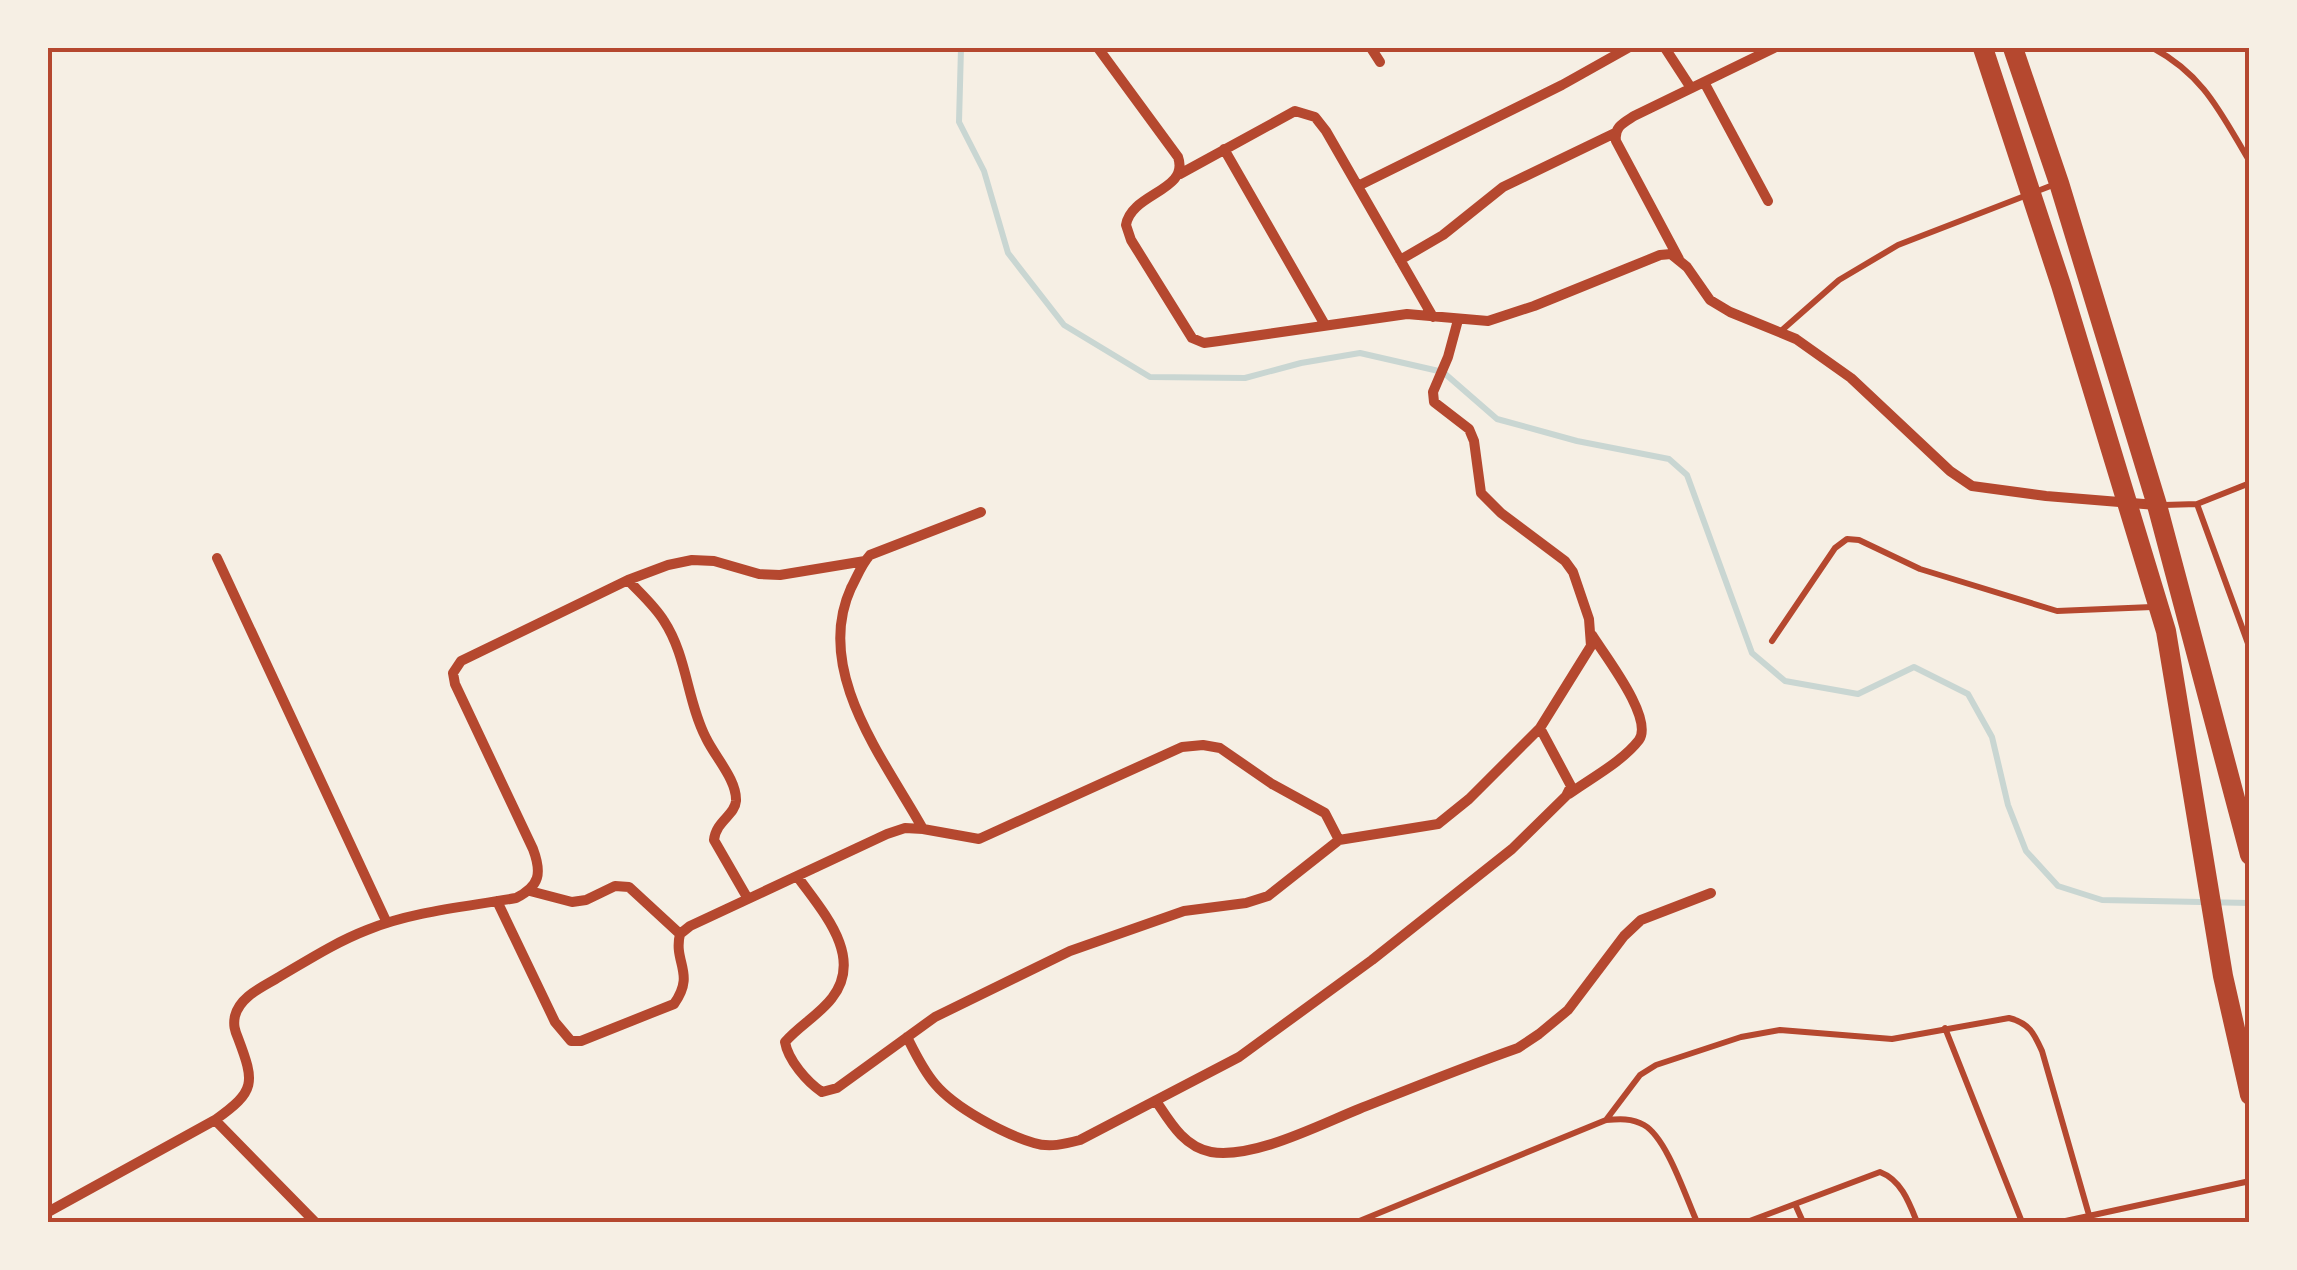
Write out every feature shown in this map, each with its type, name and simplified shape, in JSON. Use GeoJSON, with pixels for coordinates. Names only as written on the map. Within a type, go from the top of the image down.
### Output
{"type":"FeatureCollection","features":[{"type":"Feature","properties":{"kind":"main road"},"geometry":{"type":"LineString","coordinates":[[1982,48],[2158,606],[2206,860],[2223,976],[2250,1094]]}},
{"type":"Feature","properties":{"kind":"main road"},"geometry":{"type":"LineString","coordinates":[[2014,48],[2157,506],[2249,851]]}},
{"type":"Feature","properties":{"kind":"street"},"geometry":{"type":"LineString","coordinates":[[1098,48],[1178,157],[1180,174]]}},
{"type":"Feature","properties":{"kind":"street"},"geometry":{"type":"LineString","coordinates":[[1371,48],[1380,62]]}},
{"type":"Feature","properties":{"kind":"street"},"geometry":{"type":"LineString","coordinates":[[1358,186],[1628,48]]}},
{"type":"Feature","properties":{"kind":"street"},"geometry":{"type":"LineString","coordinates":[[1665,48],[1691,88]]}},
{"type":"Feature","properties":{"kind":"street"},"geometry":{"type":"LineString","coordinates":[[1774,48],[1634,116],[1620,124],[1615,133],[1616,142],[1680,260],[1710,300],[1780,332],[1851,378],[1950,471],[1972,486],[2157,506]]}},
{"type":"Feature","properties":{"kind":"street"},"geometry":{"type":"LineString","coordinates":[[1704,82],[1768,201]]}},
{"type":"Feature","properties":{"kind":"street"},"geometry":{"type":"LineString","coordinates":[[1433,317],[1326,131],[1305,112],[1294,111],[1275,119],[1180,174],[1132,208],[1126,224],[1140,255],[1192,338],[1204,342],[1407,314],[1458,320],[1488,321],[1660,255],[1671,254],[1680,260]]}},
{"type":"Feature","properties":{"kind":"street"},"geometry":{"type":"LineString","coordinates":[[1400,260],[1443,235],[1502,187],[1615,133]]}},
{"type":"Feature","properties":{"kind":"street"},"geometry":{"type":"LineString","coordinates":[[1224,149],[1326,325]]}},
{"type":"Feature","properties":{"kind":"street"},"geometry":{"type":"LineString","coordinates":[[907,1037],[934,1084],[978,1117],[1036,1144],[1060,1145],[1080,1140],[1239,1057],[1372,960],[1512,849],[1566,796],[1640,739],[1644,729],[1636,706],[1592,634],[1573,572],[1565,561],[1501,514],[1481,493],[1474,441],[1468,429],[1434,402],[1438,377],[1458,320]]}},
{"type":"Feature","properties":{"kind":"street"},"geometry":{"type":"LineString","coordinates":[[923,829],[852,702],[839,619],[865,561],[877,551],[981,512]]}},
{"type":"Feature","properties":{"kind":"street"},"geometry":{"type":"LineString","coordinates":[[218,558],[386,924]]}},
{"type":"Feature","properties":{"kind":"street"},"geometry":{"type":"LineString","coordinates":[[530,891],[540,868],[455,684],[452,673],[460,661],[628,580],[692,560],[780,575],[865,561]]}},
{"type":"Feature","properties":{"kind":"street"},"geometry":{"type":"LineString","coordinates":[[628,580],[664,620],[698,720],[732,785],[734,808],[715,829],[714,840],[748,899]]}},
{"type":"Feature","properties":{"kind":"street"},"geometry":{"type":"LineString","coordinates":[[798,876],[841,941],[844,954],[834,996],[785,1042],[786,1051],[822,1092],[837,1088],[935,1017],[1070,951],[1184,911],[1246,903],[1268,896],[1340,840],[1438,824],[1451,816],[1540,728],[1584,660],[1592,634]]}},
{"type":"Feature","properties":{"kind":"street"},"geometry":{"type":"LineString","coordinates":[[1540,728],[1567,775],[1571,786],[1566,796]]}},
{"type":"Feature","properties":{"kind":"street"},"geometry":{"type":"LineString","coordinates":[[497,901],[554,1022],[571,1041],[581,1041],[674,1004],[685,983],[677,945],[680,934],[748,899],[905,828],[979,839],[1182,747],[1220,748],[1272,784],[1325,813],[1340,840]]}},
{"type":"Feature","properties":{"kind":"street"},"geometry":{"type":"LineString","coordinates":[[48,1212],[216,1120],[240,1102],[249,1090],[251,1078],[234,1028],[241,1004],[251,994],[344,940],[386,924],[530,891],[572,902],[586,900],[614,886],[629,887],[680,934]]}},
{"type":"Feature","properties":{"kind":"street"},"geometry":{"type":"LineString","coordinates":[[1156,1101],[1178,1132],[1193,1145],[1210,1152],[1235,1152],[1278,1141],[1518,1048],[1568,1010],[1616,946],[1641,920],[1711,892]]}},
{"type":"Feature","properties":{"kind":"street"},"geometry":{"type":"LineString","coordinates":[[216,1120],[315,1222]]}},
{"type":"Feature","properties":{"kind":"lane"},"geometry":{"type":"LineString","coordinates":[[2154,48],[2175,59],[2204,85],[2250,162]]}},
{"type":"Feature","properties":{"kind":"lane"},"geometry":{"type":"LineString","coordinates":[[1780,332],[1839,280],[1898,245],[2059,183]]}},
{"type":"Feature","properties":{"kind":"lane"},"geometry":{"type":"LineString","coordinates":[[2157,506],[2197,504],[2250,482]]}},
{"type":"Feature","properties":{"kind":"lane"},"geometry":{"type":"LineString","coordinates":[[2197,504],[2250,649]]}},
{"type":"Feature","properties":{"kind":"lane"},"geometry":{"type":"LineString","coordinates":[[1772,641],[1835,548],[1847,539],[1859,540],[1920,569],[2057,611],[2158,606]]}},
{"type":"Feature","properties":{"kind":"lane"},"geometry":{"type":"LineString","coordinates":[[1606,1120],[1640,1075],[1656,1065],[1741,1037],[1794,1030],[1892,1038],[2009,1018],[2024,1022],[2034,1032],[2042,1051],[2089,1215]]}},
{"type":"Feature","properties":{"kind":"lane"},"geometry":{"type":"LineString","coordinates":[[1945,1028],[2022,1222]]}},
{"type":"Feature","properties":{"kind":"lane"},"geometry":{"type":"LineString","coordinates":[[1357,1222],[1606,1120],[1626,1118],[1648,1126],[1664,1148],[1697,1222]]}},
{"type":"Feature","properties":{"kind":"lane"},"geometry":{"type":"LineString","coordinates":[[1747,1222],[1880,1172],[1891,1176],[1900,1186],[1917,1222]]}},
{"type":"Feature","properties":{"kind":"lane"},"geometry":{"type":"LineString","coordinates":[[2061,1222],[2250,1181]]}},
{"type":"Feature","properties":{"kind":"lane"},"geometry":{"type":"LineString","coordinates":[[1796,1204],[1803,1222]]}},
{"type":"Feature","properties":{"kind":"waterway"},"geometry":{"type":"LineString","coordinates":[[961,48],[959,122],[984,171],[1008,253],[1064,325],[1150,377],[1245,378],[1360,353],[1443,372],[1497,419],[1577,441],[1669,459],[1687,475],[1752,653],[1785,681],[1858,694],[1914,667],[1968,694],[1992,737],[2008,805],[2026,851],[2058,886],[2102,900],[2250,903]]}}]}
